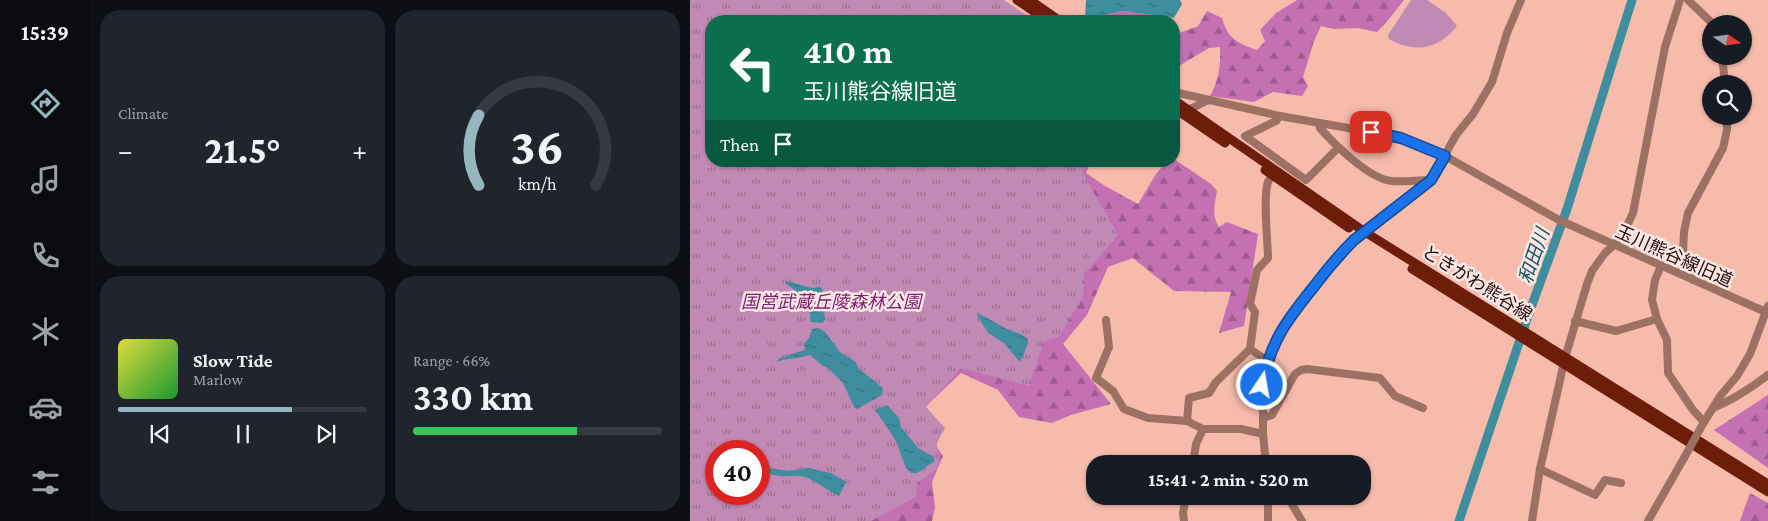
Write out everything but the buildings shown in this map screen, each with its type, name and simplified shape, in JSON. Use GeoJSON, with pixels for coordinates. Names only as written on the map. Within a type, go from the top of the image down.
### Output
{"type":"FeatureCollection","features":[{"type":"Feature","properties":{"kind":"main road"},"geometry":{"type":"LineString","coordinates":[[1017,0],[1039,15]]}},
{"type":"Feature","properties":{"kind":"main road"},"geometry":{"type":"LineString","coordinates":[[1030,0],[1051,15]]}},
{"type":"Feature","properties":{"kind":"main road","name":"ときがわ熊谷線"},"geometry":{"type":"LineString","coordinates":[[1180,104],[1363,234]]}},
{"type":"Feature","properties":{"kind":"main road","name":"ときがわ熊谷線"},"geometry":{"type":"LineString","coordinates":[[1180,112],[1363,234],[1537,344],[1768,484]]}},
{"type":"Feature","properties":{"kind":"main road","name":"ときがわ熊谷線"},"geometry":{"type":"LineString","coordinates":[[1565,361],[1768,492]]}},
{"type":"Feature","properties":{"kind":"street"},"geometry":{"type":"LineString","coordinates":[[1265,455],[1262,385],[1267,362],[1276,339],[1288,318],[1331,264],[1363,234],[1431,180],[1456,135],[1473,114],[1492,82],[1507,33],[1521,0]]}},
{"type":"Feature","properties":{"kind":"street"},"geometry":{"type":"LineString","coordinates":[[1532,521],[1540,469],[1575,321],[1592,271],[1605,252],[1614,245],[1624,232],[1633,213],[1665,47],[1680,0]]}},
{"type":"Feature","properties":{"kind":"street"},"geometry":{"type":"LineString","coordinates":[[1688,0],[1704,15]]}},
{"type":"Feature","properties":{"kind":"street"},"geometry":{"type":"LineString","coordinates":[[1180,93],[1319,124],[1401,138],[1445,156]]}},
{"type":"Feature","properties":{"kind":"street"},"geometry":{"type":"LineString","coordinates":[[1180,109],[1188,110],[1212,100]]}},
{"type":"Feature","properties":{"kind":"street"},"geometry":{"type":"LineString","coordinates":[[1200,104],[1198,110],[1200,118]]}},
{"type":"Feature","properties":{"kind":"street"},"geometry":{"type":"LineString","coordinates":[[1280,116],[1276,121],[1245,136],[1280,164],[1306,180],[1338,148]]}},
{"type":"Feature","properties":{"kind":"street"},"geometry":{"type":"LineString","coordinates":[[1319,124],[1320,128],[1338,148],[1382,178],[1391,181],[1431,180]]}},
{"type":"Feature","properties":{"kind":"street"},"geometry":{"type":"LineString","coordinates":[[1693,280],[1683,253],[1684,232],[1688,213],[1723,148],[1727,125]]}},
{"type":"Feature","properties":{"kind":"street","name":"玉川熊谷線旧道"},"geometry":{"type":"LineString","coordinates":[[1445,156],[1569,225],[1693,280],[1767,310]]}},
{"type":"Feature","properties":{"kind":"street"},"geometry":{"type":"LineString","coordinates":[[1187,422],[1189,398],[1209,393],[1216,382],[1250,350],[1255,312],[1250,304],[1257,270],[1268,258],[1266,185],[1269,180]]}},
{"type":"Feature","properties":{"kind":"street"},"geometry":{"type":"LineString","coordinates":[[1661,266],[1655,280],[1652,300],[1657,319],[1667,340],[1668,373],[1693,410],[1704,422]]}},
{"type":"Feature","properties":{"kind":"street"},"geometry":{"type":"LineString","coordinates":[[1648,521],[1704,422],[1750,354],[1767,310]]}},
{"type":"Feature","properties":{"kind":"street"},"geometry":{"type":"LineString","coordinates":[[1575,321],[1616,331],[1657,319]]}},
{"type":"Feature","properties":{"kind":"street"},"geometry":{"type":"LineString","coordinates":[[1106,320],[1108,346],[1096,378],[1113,391],[1124,409],[1148,418],[1187,422],[1202,429],[1241,429],[1263,434]]}},
{"type":"Feature","properties":{"kind":"street"},"geometry":{"type":"LineString","coordinates":[[1250,350],[1267,362],[1288,386]]}},
{"type":"Feature","properties":{"kind":"street"},"geometry":{"type":"LineString","coordinates":[[1263,418],[1272,415],[1295,374],[1307,369],[1380,378],[1395,396],[1423,408]]}},
{"type":"Feature","properties":{"kind":"street"},"geometry":{"type":"LineString","coordinates":[[1713,408],[1727,403],[1768,375]]}},
{"type":"Feature","properties":{"kind":"street"},"geometry":{"type":"LineString","coordinates":[[1194,455],[1196,444],[1202,429]]}},
{"type":"Feature","properties":{"kind":"street"},"geometry":{"type":"LineString","coordinates":[[1540,469],[1595,495],[1605,480],[1621,483]]}},
{"type":"Feature","properties":{"kind":"street"},"geometry":{"type":"LineString","coordinates":[[1184,505],[1184,521]]}},
{"type":"Feature","properties":{"kind":"street"},"geometry":{"type":"LineString","coordinates":[[1268,505],[1268,521]]}},
{"type":"Feature","properties":{"kind":"street"},"geometry":{"type":"LineString","coordinates":[[1292,505],[1302,521]]}},
{"type":"Feature","properties":{"kind":"street"},"geometry":{"type":"LineString","coordinates":[[1532,512],[1536,521]]}},
{"type":"Feature","properties":{"kind":"green space","name":"国営武蔵丘陵森林公園"},"geometry":{"type":"Polygon","coordinates":[[[690,0],[1004,0],[1026,15],[705,15],[705,167],[1086,167],[1082,172],[1118,235],[1084,274],[1083,296],[1059,337],[1044,341],[1029,386],[961,368],[926,407],[945,428],[937,443],[938,468],[917,483],[916,497],[871,521],[690,521],[690,0]]]}},
{"type":"Feature","properties":{"kind":"green space"},"geometry":{"type":"Polygon","coordinates":[[[1297,0],[1404,0],[1377,32],[1358,28],[1334,29],[1321,26],[1314,41],[1303,77],[1308,86],[1302,96],[1273,92],[1254,102],[1210,96],[1219,72],[1220,47],[1209,48],[1180,65],[1180,33],[1198,26],[1207,11],[1222,18],[1230,36],[1244,45],[1257,50],[1265,41],[1260,30],[1276,13],[1297,0]]]}},
{"type":"Feature","properties":{"kind":"green space"},"geometry":{"type":"Polygon","coordinates":[[[1411,0],[1427,0],[1446,13],[1457,26],[1442,40],[1426,47],[1408,47],[1389,39],[1388,35],[1411,0]]]}},
{"type":"Feature","properties":{"kind":"green space"},"geometry":{"type":"Polygon","coordinates":[[[1123,11],[1153,15],[1104,15],[1123,11]]]}},
{"type":"Feature","properties":{"kind":"green space","name":"国営武蔵丘陵森林公園"},"geometry":{"type":"Polygon","coordinates":[[[690,97],[705,143],[705,167],[1088,167],[1086,173],[1138,204],[1162,167],[1180,167],[1180,163],[1211,184],[1217,191],[1214,214],[1219,227],[1227,222],[1258,234],[1244,326],[1219,333],[1231,292],[1174,291],[1133,258],[1108,267],[1087,315],[1063,344],[1111,404],[1071,415],[1052,423],[1019,417],[998,390],[961,373],[923,409],[936,446],[943,456],[932,482],[935,507],[932,521],[791,521],[710,505],[770,505],[770,440],[705,440],[705,504],[690,501],[690,97]]]}},
{"type":"Feature","properties":{"kind":"green space"},"geometry":{"type":"Polygon","coordinates":[[[1768,395],[1768,468],[1714,430],[1768,395]]]}},
{"type":"Feature","properties":{"kind":"green space"},"geometry":{"type":"Polygon","coordinates":[[[1750,493],[1768,503],[1768,521],[1740,521],[1750,493]]]}},
{"type":"Feature","properties":{"kind":"water"},"geometry":{"type":"Polygon","coordinates":[[[1086,0],[1180,0],[1182,4],[1176,15],[1152,15],[1123,11],[1104,15],[1085,15],[1086,0]]]}},
{"type":"Feature","properties":{"kind":"water"},"geometry":{"type":"Polygon","coordinates":[[[787,281],[812,288],[820,287],[822,289],[825,320],[822,323],[810,322],[807,304],[795,290],[785,283],[787,281]]]}},
{"type":"Feature","properties":{"kind":"water"},"geometry":{"type":"Polygon","coordinates":[[[978,313],[1028,339],[1028,344],[1020,362],[1004,343],[988,333],[977,315],[978,313]]]}},
{"type":"Feature","properties":{"kind":"water"},"geometry":{"type":"Polygon","coordinates":[[[816,328],[826,333],[840,352],[856,362],[858,368],[883,388],[882,395],[857,409],[854,407],[843,383],[828,368],[810,355],[776,362],[780,358],[805,350],[804,344],[809,338],[812,329],[816,328]]]}},
{"type":"Feature","properties":{"kind":"water"},"geometry":{"type":"Polygon","coordinates":[[[887,405],[899,418],[901,427],[918,448],[932,456],[935,461],[917,473],[911,473],[906,468],[896,441],[874,410],[887,405]]]}},
{"type":"Feature","properties":{"kind":"water"},"geometry":{"type":"Polygon","coordinates":[[[770,468],[788,471],[808,468],[831,473],[846,482],[839,496],[805,477],[770,474],[770,468]]]}},
{"type":"Feature","properties":{"kind":"waterway","name":"和田川"},"geometry":{"type":"LineString","coordinates":[[1459,521],[1528,316],[1567,209],[1632,0]]}},
{"type":"Feature","properties":{"kind":"route"},"geometry":{"type":"LineString","coordinates":[[1262,385],[1270,352],[1276,339],[1288,318],[1331,264],[1354,240],[1431,180],[1445,156],[1401,138],[1371,132]]}}]}
